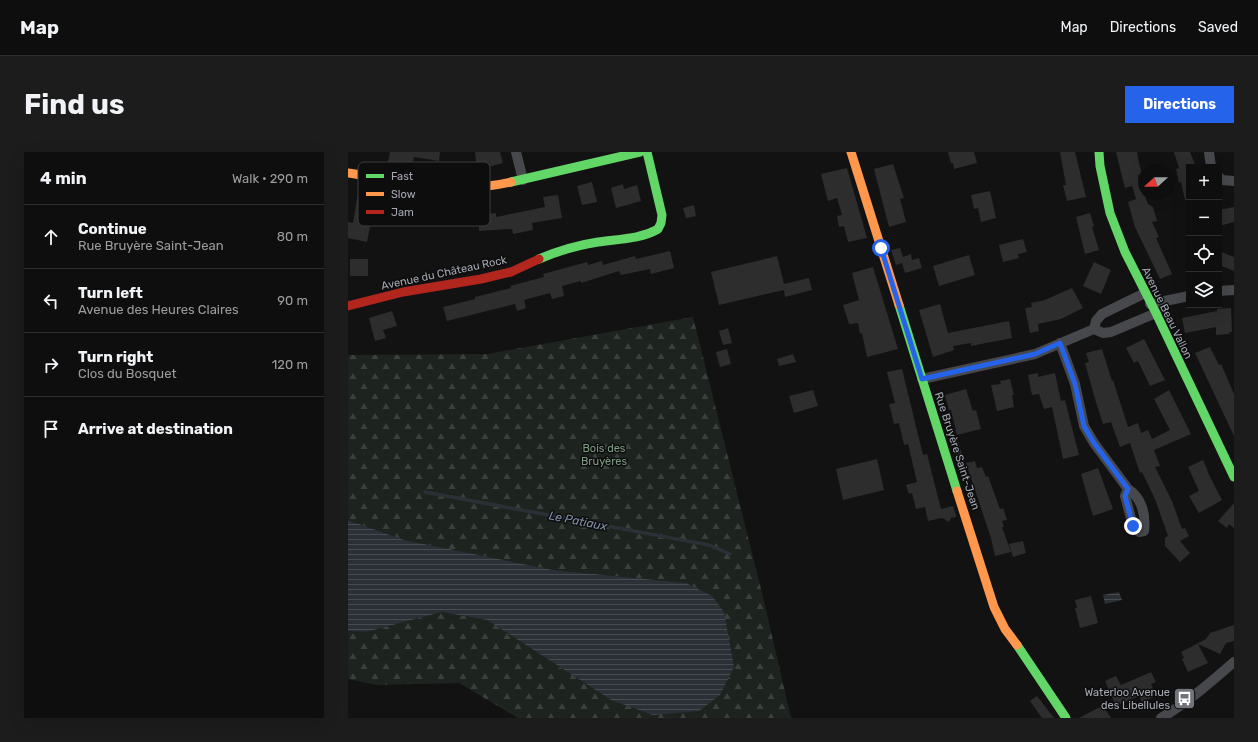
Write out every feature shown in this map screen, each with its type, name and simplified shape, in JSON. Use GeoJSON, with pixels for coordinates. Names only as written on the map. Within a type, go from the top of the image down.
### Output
{"type":"FeatureCollection","features":[{"type":"Feature","properties":{"kind":"street"},"geometry":{"type":"LineString","coordinates":[[516,152],[523,180]]}},
{"type":"Feature","properties":{"kind":"street"},"geometry":{"type":"LineString","coordinates":[[490,186],[640,152]]}},
{"type":"Feature","properties":{"kind":"street","name":"Avenue du Château Rock"},"geometry":{"type":"LineString","coordinates":[[348,306],[403,292],[481,279],[511,272],[546,256],[570,248],[596,242],[640,236],[653,232],[661,223],[662,216],[647,152]]}},
{"type":"Feature","properties":{"kind":"street","name":"Rue Bruyère Saint-Jean"},"geometry":{"type":"LineString","coordinates":[[851,152],[994,607],[1005,629],[1066,718]]}},
{"type":"Feature","properties":{"kind":"street","name":"Avenue Beau Vallon"},"geometry":{"type":"LineString","coordinates":[[1099,152],[1100,166],[1110,213],[1125,252],[1234,477]]}},
{"type":"Feature","properties":{"kind":"street"},"geometry":{"type":"LineString","coordinates":[[1209,152],[1211,164]]}},
{"type":"Feature","properties":{"kind":"street"},"geometry":{"type":"LineString","coordinates":[[348,173],[358,175]]}},
{"type":"Feature","properties":{"kind":"street"},"geometry":{"type":"LineString","coordinates":[[1222,180],[1234,180]]}},
{"type":"Feature","properties":{"kind":"street"},"geometry":{"type":"LineString","coordinates":[[1222,291],[1234,290]]}},
{"type":"Feature","properties":{"kind":"street"},"geometry":{"type":"LineString","coordinates":[[1094,329],[1096,321],[1102,314],[1145,293]]}},
{"type":"Feature","properties":{"kind":"street"},"geometry":{"type":"LineString","coordinates":[[1150,304],[1186,297]]}},
{"type":"Feature","properties":{"kind":"street"},"geometry":{"type":"LineString","coordinates":[[922,379],[1035,354],[1094,329],[1103,333],[1111,332],[1156,314]]}},
{"type":"Feature","properties":{"kind":"street"},"geometry":{"type":"LineString","coordinates":[[1060,343],[1075,384],[1084,426],[1094,443],[1128,489]]}},
{"type":"Feature","properties":{"kind":"street"},"geometry":{"type":"LineString","coordinates":[[1161,718],[1176,709],[1204,688],[1234,662]]}},
{"type":"Feature","properties":{"kind":"green space","name":"Bois des Bruyères"},"geometry":{"type":"Polygon","coordinates":[[[693,317],[764,601],[791,718],[518,718],[459,683],[376,685],[348,679],[348,631],[366,632],[442,612],[487,620],[611,700],[686,583],[553,570],[404,540],[348,520],[348,355],[487,354],[693,317]]]}},
{"type":"Feature","properties":{"kind":"shaded area"},"geometry":{"type":"Polygon","coordinates":[[[348,520],[404,540],[553,570],[686,583],[712,596],[724,612],[734,667],[720,695],[699,711],[653,715],[611,700],[487,620],[442,612],[366,632],[348,631],[348,520]]]}},
{"type":"Feature","properties":{"kind":"shaded area"},"geometry":{"type":"Polygon","coordinates":[[[1119,592],[1122,600],[1105,604],[1103,595],[1119,592]]]}},
{"type":"Feature","properties":{"kind":"building"},"geometry":{"type":"Polygon","coordinates":[[[390,152],[440,152],[439,161],[414,157],[413,162],[388,162],[390,152]]]}},
{"type":"Feature","properties":{"kind":"building"},"geometry":{"type":"Polygon","coordinates":[[[475,152],[500,152],[503,163],[490,166],[490,162],[476,162],[475,152]]]}},
{"type":"Feature","properties":{"kind":"building"},"geometry":{"type":"Polygon","coordinates":[[[948,152],[974,152],[977,163],[954,169],[948,152]]]}},
{"type":"Feature","properties":{"kind":"building"},"geometry":{"type":"Polygon","coordinates":[[[1060,152],[1075,152],[1086,197],[1067,201],[1063,185],[1066,185],[1060,152]]]}},
{"type":"Feature","properties":{"kind":"building"},"geometry":{"type":"Polygon","coordinates":[[[1116,152],[1137,152],[1139,164],[1138,164],[1138,200],[1146,200],[1148,204],[1153,207],[1157,221],[1152,222],[1159,237],[1156,238],[1172,274],[1160,279],[1135,227],[1128,202],[1136,199],[1132,186],[1125,188],[1116,152]]]}},
{"type":"Feature","properties":{"kind":"building"},"geometry":{"type":"Polygon","coordinates":[[[1174,152],[1190,152],[1195,164],[1186,164],[1186,200],[1181,182],[1179,183],[1176,169],[1179,168],[1174,152]]]}},
{"type":"Feature","properties":{"kind":"building"},"geometry":{"type":"Polygon","coordinates":[[[893,164],[904,198],[900,199],[906,222],[889,227],[874,169],[893,164]]]}},
{"type":"Feature","properties":{"kind":"building"},"geometry":{"type":"Polygon","coordinates":[[[847,168],[867,238],[848,242],[844,226],[839,227],[837,216],[842,215],[837,198],[828,201],[821,174],[847,168]]]}},
{"type":"Feature","properties":{"kind":"building"},"geometry":{"type":"Polygon","coordinates":[[[592,182],[597,202],[582,205],[577,186],[592,182]]]}},
{"type":"Feature","properties":{"kind":"building"},"geometry":{"type":"Polygon","coordinates":[[[623,184],[624,189],[637,185],[641,201],[616,208],[611,188],[623,184]]]}},
{"type":"Feature","properties":{"kind":"building"},"geometry":{"type":"Polygon","coordinates":[[[990,191],[996,218],[981,222],[978,208],[974,209],[971,195],[990,191]]]}},
{"type":"Feature","properties":{"kind":"building"},"geometry":{"type":"Polygon","coordinates":[[[358,193],[358,226],[370,226],[367,242],[348,238],[348,222],[353,223],[358,193]]]}},
{"type":"Feature","properties":{"kind":"building"},"geometry":{"type":"Polygon","coordinates":[[[558,195],[562,218],[532,223],[533,230],[513,234],[512,229],[479,231],[479,226],[490,226],[490,214],[496,213],[496,217],[545,207],[543,197],[558,195]]]}},
{"type":"Feature","properties":{"kind":"building"},"geometry":{"type":"Polygon","coordinates":[[[694,205],[696,216],[686,218],[683,208],[694,205]]]}},
{"type":"Feature","properties":{"kind":"building"},"geometry":{"type":"Polygon","coordinates":[[[1234,207],[1234,222],[1222,225],[1222,209],[1234,207]]]}},
{"type":"Feature","properties":{"kind":"building"},"geometry":{"type":"Polygon","coordinates":[[[1090,213],[1094,226],[1092,227],[1099,250],[1085,254],[1076,217],[1090,213]]]}},
{"type":"Feature","properties":{"kind":"building"},"geometry":{"type":"Polygon","coordinates":[[[1023,239],[1027,252],[1018,254],[1019,258],[1003,262],[999,245],[1023,239]]]}},
{"type":"Feature","properties":{"kind":"building"},"geometry":{"type":"Polygon","coordinates":[[[900,248],[903,257],[911,254],[912,260],[919,258],[922,268],[905,273],[902,263],[896,265],[891,250],[900,248]]]}},
{"type":"Feature","properties":{"kind":"building"},"geometry":{"type":"Polygon","coordinates":[[[670,251],[674,268],[651,274],[650,269],[621,275],[619,271],[581,283],[581,281],[562,286],[564,296],[552,299],[550,293],[524,300],[526,308],[517,311],[515,304],[447,321],[443,307],[511,288],[510,286],[544,277],[543,274],[587,262],[588,265],[602,261],[603,265],[635,256],[636,259],[670,251]]]}},
{"type":"Feature","properties":{"kind":"building"},"geometry":{"type":"Polygon","coordinates":[[[1222,252],[1234,257],[1234,271],[1222,266],[1222,252]]]}},
{"type":"Feature","properties":{"kind":"building"},"geometry":{"type":"Polygon","coordinates":[[[969,255],[975,275],[939,286],[933,266],[969,255]]]}},
{"type":"Feature","properties":{"kind":"building"},"geometry":{"type":"Polygon","coordinates":[[[777,256],[784,284],[809,278],[812,290],[785,297],[784,290],[719,305],[711,272],[777,256]]]}},
{"type":"Feature","properties":{"kind":"building"},"geometry":{"type":"Polygon","coordinates":[[[350,259],[368,259],[368,276],[350,276],[350,259]]]}},
{"type":"Feature","properties":{"kind":"building"},"geometry":{"type":"Polygon","coordinates":[[[1094,262],[1111,270],[1101,294],[1083,286],[1094,262]]]}},
{"type":"Feature","properties":{"kind":"building"},"geometry":{"type":"Polygon","coordinates":[[[873,267],[898,349],[867,357],[862,333],[860,334],[858,323],[849,324],[843,305],[859,300],[852,273],[873,267]]]}},
{"type":"Feature","properties":{"kind":"building"},"geometry":{"type":"Polygon","coordinates":[[[1072,288],[1083,308],[1061,319],[1038,324],[1039,331],[1030,333],[1025,308],[1032,307],[1031,303],[1045,300],[1072,288]]]}},
{"type":"Feature","properties":{"kind":"building"},"geometry":{"type":"Polygon","coordinates":[[[940,304],[948,333],[1009,321],[1012,338],[971,346],[971,343],[953,346],[954,350],[933,357],[919,310],[940,304]]]}},
{"type":"Feature","properties":{"kind":"building"},"geometry":{"type":"Polygon","coordinates":[[[1231,308],[1232,332],[1229,332],[1230,334],[1216,335],[1216,327],[1185,333],[1182,318],[1217,311],[1217,309],[1231,308]]]}},
{"type":"Feature","properties":{"kind":"building"},"geometry":{"type":"Polygon","coordinates":[[[392,311],[397,326],[383,330],[386,338],[375,341],[369,318],[392,311]]]}},
{"type":"Feature","properties":{"kind":"building"},"geometry":{"type":"Polygon","coordinates":[[[728,328],[732,343],[723,345],[719,331],[728,328]]]}},
{"type":"Feature","properties":{"kind":"building"},"geometry":{"type":"Polygon","coordinates":[[[1144,339],[1165,380],[1150,386],[1138,361],[1134,363],[1126,348],[1144,339]]]}},
{"type":"Feature","properties":{"kind":"building"},"geometry":{"type":"Polygon","coordinates":[[[1210,347],[1219,365],[1221,364],[1234,394],[1234,436],[1195,353],[1210,347]]]}},
{"type":"Feature","properties":{"kind":"building"},"geometry":{"type":"Polygon","coordinates":[[[727,349],[731,364],[720,367],[716,352],[727,349]]]}},
{"type":"Feature","properties":{"kind":"building"},"geometry":{"type":"Polygon","coordinates":[[[1102,349],[1128,427],[1138,423],[1141,433],[1148,430],[1152,439],[1170,430],[1154,399],[1169,390],[1191,434],[1154,450],[1160,466],[1155,467],[1172,501],[1182,529],[1185,528],[1189,536],[1180,541],[1190,553],[1180,562],[1165,546],[1165,538],[1168,536],[1155,499],[1142,472],[1140,473],[1130,443],[1120,447],[1111,422],[1103,424],[1085,363],[1089,362],[1086,353],[1102,349]]]}},
{"type":"Feature","properties":{"kind":"building"},"geometry":{"type":"Polygon","coordinates":[[[793,354],[796,362],[779,366],[777,359],[793,354]]]}},
{"type":"Feature","properties":{"kind":"building"},"geometry":{"type":"Polygon","coordinates":[[[902,369],[923,455],[927,454],[941,509],[953,506],[956,515],[956,517],[951,518],[949,522],[942,518],[928,521],[925,507],[916,509],[912,493],[909,494],[906,485],[917,482],[908,444],[904,445],[899,423],[894,424],[889,404],[895,403],[887,372],[902,369]]]}},
{"type":"Feature","properties":{"kind":"building"},"geometry":{"type":"Polygon","coordinates":[[[1038,373],[1038,377],[1055,373],[1061,401],[1065,400],[1079,455],[1063,459],[1052,407],[1044,409],[1039,394],[1032,395],[1028,375],[1038,373]]]}},
{"type":"Feature","properties":{"kind":"building"},"geometry":{"type":"Polygon","coordinates":[[[1010,379],[1014,395],[1012,395],[1014,407],[997,411],[991,385],[1001,384],[1000,381],[1010,379]]]}},
{"type":"Feature","properties":{"kind":"building"},"geometry":{"type":"Polygon","coordinates":[[[966,389],[973,411],[976,410],[981,429],[957,435],[951,410],[949,410],[945,395],[966,389]]]}},
{"type":"Feature","properties":{"kind":"building"},"geometry":{"type":"Polygon","coordinates":[[[813,390],[818,406],[794,413],[789,396],[813,390]]]}},
{"type":"Feature","properties":{"kind":"building"},"geometry":{"type":"Polygon","coordinates":[[[958,441],[965,464],[959,465],[952,443],[958,441]]]}},
{"type":"Feature","properties":{"kind":"building"},"geometry":{"type":"Polygon","coordinates":[[[877,459],[884,490],[843,500],[836,469],[877,459]]]}},
{"type":"Feature","properties":{"kind":"building"},"geometry":{"type":"Polygon","coordinates":[[[1203,460],[1222,500],[1199,513],[1189,496],[1199,491],[1188,467],[1203,460]]]}},
{"type":"Feature","properties":{"kind":"building"},"geometry":{"type":"Polygon","coordinates":[[[975,461],[977,468],[982,467],[986,477],[988,476],[1000,509],[1003,508],[1007,520],[1002,521],[1004,527],[1002,527],[1011,552],[995,556],[991,538],[966,463],[975,461]]]}},
{"type":"Feature","properties":{"kind":"building"},"geometry":{"type":"Polygon","coordinates":[[[1098,468],[1113,509],[1093,516],[1081,474],[1098,468]]]}},
{"type":"Feature","properties":{"kind":"building"},"geometry":{"type":"Polygon","coordinates":[[[1234,503],[1234,528],[1229,524],[1227,528],[1218,521],[1234,503]]]}},
{"type":"Feature","properties":{"kind":"building"},"geometry":{"type":"Polygon","coordinates":[[[1023,541],[1026,553],[1013,557],[1009,544],[1023,541]]]}},
{"type":"Feature","properties":{"kind":"building"},"geometry":{"type":"Polygon","coordinates":[[[1091,596],[1098,623],[1080,628],[1075,608],[1077,608],[1075,600],[1091,596]]]}},
{"type":"Feature","properties":{"kind":"building"},"geometry":{"type":"Polygon","coordinates":[[[1234,625],[1234,641],[1226,643],[1220,654],[1198,644],[1208,663],[1188,672],[1182,659],[1184,658],[1181,652],[1206,639],[1210,633],[1234,625]]]}},
{"type":"Feature","properties":{"kind":"building"},"geometry":{"type":"Polygon","coordinates":[[[1151,672],[1156,682],[1151,684],[1156,696],[1142,702],[1139,696],[1116,706],[1105,681],[1116,676],[1121,685],[1151,672]]]}},
{"type":"Feature","properties":{"kind":"building"},"geometry":{"type":"Polygon","coordinates":[[[1037,696],[1054,718],[1042,718],[1030,701],[1037,696]]]}},
{"type":"Feature","properties":{"kind":"building"},"geometry":{"type":"Polygon","coordinates":[[[1103,706],[1111,718],[1079,718],[1096,709],[1103,706]]]}},
{"type":"Feature","properties":{"kind":"waterway","name":"Le Patiaux"},"geometry":{"type":"LineString","coordinates":[[425,492],[709,545],[730,554]]}},
{"type":"Feature","properties":{"kind":"traffic: fast"},"geometry":{"type":"LineString","coordinates":[[511,182],[640,152]]}},
{"type":"Feature","properties":{"kind":"traffic: fast"},"geometry":{"type":"LineString","coordinates":[[539,259],[561,251],[598,242],[637,237],[658,229],[661,223],[662,215],[647,152]]}},
{"type":"Feature","properties":{"kind":"traffic: fast"},"geometry":{"type":"LineString","coordinates":[[1099,152],[1100,166],[1110,213],[1125,252],[1156,313],[1234,477]]}},
{"type":"Feature","properties":{"kind":"traffic: fast"},"geometry":{"type":"LineString","coordinates":[[899,305],[957,491]]}},
{"type":"Feature","properties":{"kind":"traffic: fast"},"geometry":{"type":"LineString","coordinates":[[1017,645],[1066,718]]}},
{"type":"Feature","properties":{"kind":"traffic: slow"},"geometry":{"type":"LineString","coordinates":[[851,152],[899,305]]}},
{"type":"Feature","properties":{"kind":"traffic: slow"},"geometry":{"type":"LineString","coordinates":[[348,173],[358,175]]}},
{"type":"Feature","properties":{"kind":"traffic: slow"},"geometry":{"type":"LineString","coordinates":[[490,186],[511,182]]}},
{"type":"Feature","properties":{"kind":"traffic: slow"},"geometry":{"type":"LineString","coordinates":[[957,491],[994,607],[1005,629],[1017,645]]}},
{"type":"Feature","properties":{"kind":"traffic: jam"},"geometry":{"type":"LineString","coordinates":[[348,306],[403,292],[481,279],[511,272],[539,259]]}},
{"type":"Feature","properties":{"kind":"place","name":"Waterloo Avenue des Libellules"},"geometry":{"type":"Point","coordinates":[1185,698]}},
{"type":"Feature","properties":{"kind":"route"},"geometry":{"type":"LineString","coordinates":[[881,248],[922,379],[1035,354],[1060,343],[1075,384],[1084,426],[1094,443],[1115,469],[1128,489],[1125,496],[1133,526]]}}]}
